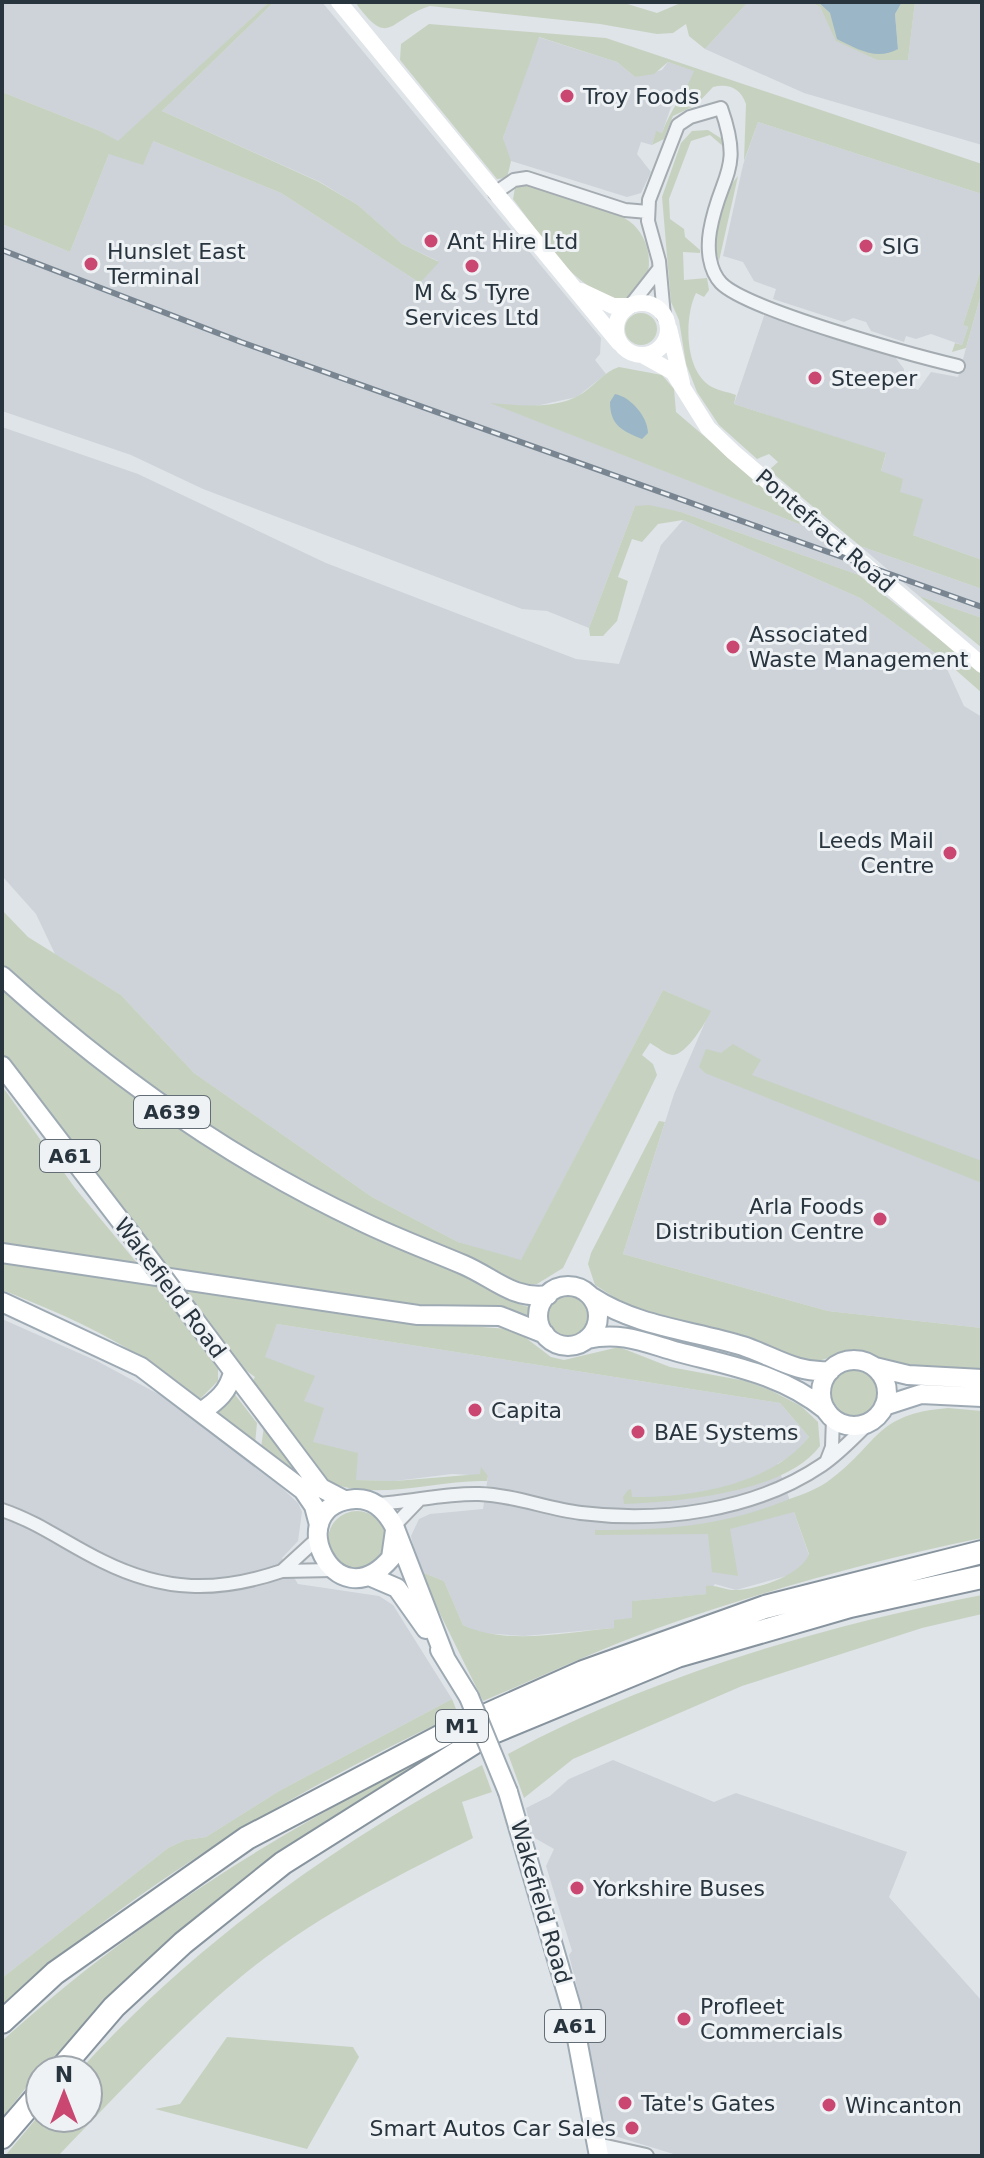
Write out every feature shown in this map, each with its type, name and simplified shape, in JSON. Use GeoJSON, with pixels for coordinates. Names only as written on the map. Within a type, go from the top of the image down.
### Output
{"type":"FeatureCollection","features":[{"type":"Feature","properties":{"kind":"highway","name":"M1"},"geometry":{"type":"LineString","coordinates":[[2,2022],[55,1973],[247,1838],[451,1731],[583,1672],[765,1607],[982,1552]]}},
{"type":"Feature","properties":{"kind":"highway","name":"M1"},"geometry":{"type":"LineString","coordinates":[[74,2054],[114,2007],[172,1953],[283,1863],[486,1735],[677,1656],[850,1606],[982,1577]]}},
{"type":"Feature","properties":{"kind":"highway"},"geometry":{"type":"LineString","coordinates":[[2,2137],[24,2112]]}},
{"type":"Feature","properties":{"kind":"main road"},"geometry":{"type":"LineString","coordinates":[[339,2],[572,287],[619,343],[631,354],[644,356],[652,354],[665,341],[666,320],[653,305],[629,306],[595,300],[572,287]]}},
{"type":"Feature","properties":{"kind":"main road"},"geometry":{"type":"LineString","coordinates":[[619,343],[615,326],[629,306]]}},
{"type":"Feature","properties":{"kind":"main road","name":"Pontefract Road"},"geometry":{"type":"LineString","coordinates":[[666,320],[682,385]]}},
{"type":"Feature","properties":{"kind":"main road","name":"Pontefract Road"},"geometry":{"type":"LineString","coordinates":[[644,356],[666,366],[682,385],[708,428],[733,452],[982,665]]}},
{"type":"Feature","properties":{"kind":"main road","name":"A639"},"geometry":{"type":"LineString","coordinates":[[2,976],[57,1026],[165,1107],[276,1175],[361,1221],[465,1266],[507,1290],[533,1297],[548,1295]]}},
{"type":"Feature","properties":{"kind":"main road","name":"Wakefield Road"},"geometry":{"type":"LineString","coordinates":[[2,1066],[321,1488],[344,1500],[361,1499],[376,1504],[395,1528],[446,1660]]}},
{"type":"Feature","properties":{"kind":"main road"},"geometry":{"type":"LineString","coordinates":[[2,1253],[418,1315],[500,1316],[545,1334],[552,1341],[570,1346],[587,1339],[626,1336],[743,1368],[796,1388],[830,1414],[855,1426],[921,1394],[982,1397]]}},
{"type":"Feature","properties":{"kind":"main road"},"geometry":{"type":"LineString","coordinates":[[545,1334],[539,1314],[548,1295],[555,1290],[573,1287],[629,1317],[744,1346],[796,1369],[830,1371]]}},
{"type":"Feature","properties":{"kind":"main road"},"geometry":{"type":"LineString","coordinates":[[587,1339],[594,1332],[598,1315],[592,1297]]}},
{"type":"Feature","properties":{"kind":"main road"},"geometry":{"type":"LineString","coordinates":[[2,1302],[141,1367],[303,1490],[314,1506],[321,1556],[333,1570]]}},
{"type":"Feature","properties":{"kind":"main road"},"geometry":{"type":"LineString","coordinates":[[830,1414],[821,1397],[823,1383],[830,1371],[847,1361],[857,1360],[908,1375],[982,1379]]}},
{"type":"Feature","properties":{"kind":"main road"},"geometry":{"type":"LineString","coordinates":[[875,1367],[885,1381],[878,1413]]}},
{"type":"Feature","properties":{"kind":"main road"},"geometry":{"type":"LineString","coordinates":[[201,1412],[223,1395],[230,1385],[233,1372]]}},
{"type":"Feature","properties":{"kind":"main road"},"geometry":{"type":"LineString","coordinates":[[318,1532],[325,1514],[344,1500]]}},
{"type":"Feature","properties":{"kind":"main road"},"geometry":{"type":"LineString","coordinates":[[369,1576],[391,1558],[395,1528]]}},
{"type":"Feature","properties":{"kind":"main road","name":"Wakefield Road"},"geometry":{"type":"LineString","coordinates":[[333,1570],[353,1577],[369,1576],[397,1588],[469,1697],[508,1792],[571,2007],[598,2150]]}},
{"type":"Feature","properties":{"kind":"street"},"geometry":{"type":"LineString","coordinates":[[666,320],[648,212],[652,189],[678,125],[690,117],[721,108],[731,141],[732,160],[710,232],[709,250],[711,268],[722,284],[759,304],[921,357],[958,366]]}},
{"type":"Feature","properties":{"kind":"street"},"geometry":{"type":"LineString","coordinates":[[495,193],[514,180],[527,178],[625,210],[648,212]]}},
{"type":"Feature","properties":{"kind":"street"},"geometry":{"type":"LineString","coordinates":[[629,306],[659,269]]}},
{"type":"Feature","properties":{"kind":"street"},"geometry":{"type":"LineString","coordinates":[[376,1504],[418,1501],[451,1494],[483,1494],[596,1515],[679,1514],[736,1503],[782,1486],[826,1463],[878,1413]]}},
{"type":"Feature","properties":{"kind":"street"},"geometry":{"type":"LineString","coordinates":[[826,1463],[832,1447],[830,1414]]}},
{"type":"Feature","properties":{"kind":"street"},"geometry":{"type":"LineString","coordinates":[[395,1528],[418,1501]]}},
{"type":"Feature","properties":{"kind":"street"},"geometry":{"type":"LineString","coordinates":[[2,1510],[28,1519],[101,1561],[143,1578],[194,1589],[244,1584],[282,1571],[333,1570]]}},
{"type":"Feature","properties":{"kind":"street"},"geometry":{"type":"LineString","coordinates":[[282,1571],[318,1532]]}},
{"type":"Feature","properties":{"kind":"street"},"geometry":{"type":"LineString","coordinates":[[598,2150],[646,2156]]}},
{"type":"Feature","properties":{"kind":"shaded area"},"geometry":{"type":"Polygon","coordinates":[[[2,2],[269,2],[118,142],[100,131],[2,92],[2,2]]]}},
{"type":"Feature","properties":{"kind":"shaded area"},"geometry":{"type":"Polygon","coordinates":[[[274,2],[322,2],[601,338],[600,354],[595,360],[606,374],[577,397],[531,407],[494,404],[814,530],[859,575],[681,512],[635,506],[589,628],[547,611],[522,609],[203,489],[131,455],[2,411],[2,224],[70,252],[109,154],[153,141],[281,193],[420,283],[438,261],[402,244],[358,205],[320,182],[162,111],[274,2]]]}},
{"type":"Feature","properties":{"kind":"shaded area"},"geometry":{"type":"Polygon","coordinates":[[[748,2],[810,2],[820,7],[837,41],[877,60],[908,60],[915,2],[982,2],[982,145],[804,93],[705,49],[748,2]]]}},
{"type":"Feature","properties":{"kind":"shaded area"},"geometry":{"type":"Polygon","coordinates":[[[538,37],[617,62],[635,77],[662,70],[668,62],[695,71],[687,90],[671,107],[662,133],[656,132],[652,145],[641,142],[637,154],[651,172],[641,193],[627,197],[508,160],[503,138],[538,37]]]}},
{"type":"Feature","properties":{"kind":"shaded area"},"geometry":{"type":"Polygon","coordinates":[[[758,122],[982,194],[982,266],[963,325],[968,327],[962,345],[931,334],[916,339],[906,336],[904,342],[871,331],[866,322],[853,318],[844,322],[773,299],[776,289],[754,281],[743,262],[723,256],[743,165],[758,122]]]}},
{"type":"Feature","properties":{"kind":"shaded area"},"geometry":{"type":"Polygon","coordinates":[[[982,291],[982,560],[913,535],[899,492],[881,471],[886,454],[734,404],[765,313],[895,357],[904,369],[904,384],[918,390],[931,372],[958,377],[982,291]]]}},
{"type":"Feature","properties":{"kind":"shaded area"},"geometry":{"type":"Polygon","coordinates":[[[2,427],[138,474],[326,563],[576,659],[619,664],[661,545],[683,520],[860,598],[942,658],[964,706],[982,717],[982,1328],[828,1311],[623,1254],[674,1094],[710,1011],[663,990],[521,1261],[458,1242],[372,1197],[194,1073],[121,995],[55,954],[36,914],[2,876],[2,427]]]}},
{"type":"Feature","properties":{"kind":"shaded area"},"geometry":{"type":"Polygon","coordinates":[[[860,546],[982,589],[982,618],[919,596],[860,546]]]}},
{"type":"Feature","properties":{"kind":"shaded area"},"geometry":{"type":"Polygon","coordinates":[[[2,1319],[97,1361],[162,1396],[253,1461],[298,1503],[302,1512],[298,1541],[282,1558],[298,1584],[379,1596],[393,1605],[452,1699],[279,1791],[206,1837],[185,1840],[168,1848],[2,1978],[2,1319]]]}},
{"type":"Feature","properties":{"kind":"shaded area"},"geometry":{"type":"Polygon","coordinates":[[[277,1324],[780,1403],[809,1437],[796,1453],[777,1464],[809,1555],[806,1564],[797,1573],[736,1590],[715,1584],[707,1594],[633,1601],[632,1619],[614,1628],[524,1636],[480,1633],[463,1625],[444,1581],[419,1571],[411,1536],[419,1519],[430,1514],[483,1509],[488,1476],[452,1474],[395,1481],[356,1480],[313,1443],[304,1401],[264,1357],[277,1324]]]}},
{"type":"Feature","properties":{"kind":"shaded area"},"geometry":{"type":"Polygon","coordinates":[[[613,1760],[714,1802],[736,1793],[907,1852],[889,1897],[982,2001],[982,2156],[680,2156],[605,2133],[585,2033],[588,2032],[569,1955],[572,1951],[546,1866],[554,1849],[533,1837],[526,1808],[550,1796],[569,1779],[613,1760]]]}},
{"type":"Feature","properties":{"kind":"green space"},"geometry":{"type":"Polygon","coordinates":[[[269,2],[274,2],[162,111],[319,182],[358,205],[402,244],[439,262],[420,283],[281,193],[153,141],[143,165],[109,154],[70,252],[2,224],[2,92],[118,141],[269,2]]]}},
{"type":"Feature","properties":{"kind":"green space"},"geometry":{"type":"Polygon","coordinates":[[[355,2],[621,2],[657,13],[683,2],[748,2],[705,49],[689,36],[686,24],[673,33],[657,34],[600,24],[430,6],[383,28],[375,25],[355,2]]]}},
{"type":"Feature","properties":{"kind":"green space"},"geometry":{"type":"Polygon","coordinates":[[[810,2],[818,2],[830,13],[898,49],[895,14],[902,2],[915,2],[908,60],[877,60],[836,41],[820,7],[810,2]]]}},
{"type":"Feature","properties":{"kind":"green space"},"geometry":{"type":"Polygon","coordinates":[[[429,24],[606,38],[982,164],[982,194],[758,122],[744,161],[746,104],[741,94],[729,86],[713,87],[696,105],[673,116],[664,139],[652,145],[656,131],[662,133],[694,71],[668,62],[654,74],[635,77],[617,62],[539,37],[503,138],[511,161],[507,178],[497,179],[400,60],[401,44],[429,24]]]}},
{"type":"Feature","properties":{"kind":"green space"},"geometry":{"type":"Polygon","coordinates":[[[708,130],[722,139],[725,148],[710,135],[691,141],[669,199],[670,219],[684,229],[685,237],[700,250],[700,253],[683,252],[684,280],[707,278],[709,290],[704,297],[696,293],[692,303],[688,329],[691,357],[696,369],[712,387],[736,395],[734,404],[886,453],[881,471],[903,479],[900,492],[923,499],[913,535],[982,560],[982,589],[860,546],[769,470],[778,462],[769,454],[757,459],[719,425],[697,392],[686,364],[679,320],[671,302],[662,197],[681,143],[692,131],[708,130]]]}},
{"type":"Feature","properties":{"kind":"green space"},"geometry":{"type":"Polygon","coordinates":[[[738,176],[719,261],[716,241],[719,217],[727,194],[738,176]]]}},
{"type":"Feature","properties":{"kind":"green space"},"geometry":{"type":"Polygon","coordinates":[[[526,184],[594,205],[629,221],[640,232],[649,261],[642,287],[633,295],[621,299],[605,295],[577,277],[554,253],[513,199],[515,188],[526,184]]]}},
{"type":"Feature","properties":{"kind":"green space"},"geometry":{"type":"Polygon","coordinates":[[[982,266],[982,291],[966,348],[952,352],[955,343],[962,345],[968,327],[963,325],[982,266]]]}},
{"type":"Feature","properties":{"kind":"green space"},"geometry":{"type":"Polygon","coordinates":[[[641,313],[652,318],[657,329],[652,340],[641,345],[630,340],[625,329],[630,318],[641,313]]]}},
{"type":"Feature","properties":{"kind":"green space"},"geometry":{"type":"Polygon","coordinates":[[[619,367],[662,375],[674,389],[676,412],[814,530],[490,403],[534,406],[568,400],[619,367]]]}},
{"type":"Feature","properties":{"kind":"green space"},"geometry":{"type":"Polygon","coordinates":[[[649,505],[681,512],[859,575],[982,673],[982,693],[942,658],[860,598],[683,520],[658,524],[642,542],[632,539],[618,577],[628,581],[617,621],[603,636],[590,636],[589,628],[635,506],[649,505]]]}},
{"type":"Feature","properties":{"kind":"green space"},"geometry":{"type":"Polygon","coordinates":[[[919,596],[982,618],[982,648],[919,596]]]}},
{"type":"Feature","properties":{"kind":"green space"},"geometry":{"type":"Polygon","coordinates":[[[2,910],[28,937],[121,995],[194,1073],[372,1197],[458,1242],[521,1260],[663,990],[711,1011],[695,1037],[678,1053],[667,1054],[650,1043],[642,1055],[653,1064],[657,1075],[563,1268],[537,1284],[515,1284],[258,1160],[120,1068],[2,967],[2,910]]]}},
{"type":"Feature","properties":{"kind":"green space"},"geometry":{"type":"Polygon","coordinates":[[[2,989],[117,1084],[209,1148],[287,1190],[427,1256],[493,1292],[530,1307],[529,1317],[506,1310],[443,1311],[170,1274],[2,1056],[2,989]]]}},
{"type":"Feature","properties":{"kind":"green space"},"geometry":{"type":"Polygon","coordinates":[[[733,1044],[761,1060],[752,1075],[982,1161],[982,1183],[705,1073],[699,1067],[706,1049],[721,1053],[733,1044]]]}},
{"type":"Feature","properties":{"kind":"green space"},"geometry":{"type":"Polygon","coordinates":[[[2,1086],[75,1188],[142,1269],[2,1248],[2,1086]]]}},
{"type":"Feature","properties":{"kind":"green space"},"geometry":{"type":"Polygon","coordinates":[[[659,1121],[665,1122],[623,1254],[828,1311],[982,1328],[982,1371],[906,1369],[854,1351],[807,1364],[754,1341],[639,1313],[595,1285],[588,1264],[591,1253],[659,1121]]]}},
{"type":"Feature","properties":{"kind":"green space"},"geometry":{"type":"Polygon","coordinates":[[[2,1262],[155,1283],[218,1369],[218,1381],[200,1399],[154,1365],[106,1336],[2,1290],[2,1262]]]}},
{"type":"Feature","properties":{"kind":"green space"},"geometry":{"type":"Polygon","coordinates":[[[180,1288],[427,1323],[509,1329],[551,1357],[564,1360],[619,1347],[670,1367],[746,1381],[770,1390],[801,1406],[818,1422],[820,1446],[804,1462],[782,1475],[757,1484],[701,1497],[624,1504],[623,1497],[631,1489],[632,1497],[679,1495],[752,1477],[793,1453],[809,1437],[780,1403],[277,1324],[265,1357],[315,1376],[304,1401],[324,1408],[313,1442],[358,1453],[356,1480],[395,1481],[480,1474],[481,1467],[488,1476],[487,1481],[385,1490],[345,1487],[328,1481],[250,1386],[255,1377],[244,1369],[239,1370],[180,1288]]]}},
{"type":"Feature","properties":{"kind":"green space"},"geometry":{"type":"Polygon","coordinates":[[[568,1296],[583,1302],[589,1317],[583,1332],[568,1338],[553,1332],[547,1317],[553,1302],[568,1296]]]}},
{"type":"Feature","properties":{"kind":"green space"},"geometry":{"type":"Polygon","coordinates":[[[855,1370],[872,1377],[879,1394],[872,1411],[855,1418],[838,1411],[831,1394],[838,1377],[855,1370]]]}},
{"type":"Feature","properties":{"kind":"green space"},"geometry":{"type":"Polygon","coordinates":[[[233,1392],[257,1423],[255,1444],[213,1412],[233,1392]]]}},
{"type":"Feature","properties":{"kind":"green space"},"geometry":{"type":"Polygon","coordinates":[[[948,1408],[982,1411],[982,1538],[859,1566],[698,1614],[614,1645],[483,1701],[419,1571],[444,1581],[463,1625],[498,1635],[517,1636],[614,1628],[614,1620],[632,1618],[632,1601],[706,1594],[706,1586],[737,1590],[767,1584],[789,1574],[805,1562],[809,1554],[794,1512],[730,1529],[738,1576],[712,1572],[708,1534],[595,1535],[595,1530],[690,1525],[758,1510],[827,1482],[891,1424],[923,1411],[948,1408]]]}},
{"type":"Feature","properties":{"kind":"green space"},"geometry":{"type":"Polygon","coordinates":[[[264,1426],[306,1482],[261,1448],[264,1426]]]}},
{"type":"Feature","properties":{"kind":"green space"},"geometry":{"type":"Polygon","coordinates":[[[357,1511],[377,1520],[386,1540],[377,1560],[357,1569],[337,1560],[328,1540],[337,1520],[357,1511]]]}},
{"type":"Feature","properties":{"kind":"green space"},"geometry":{"type":"Polygon","coordinates":[[[982,1595],[982,1614],[922,1628],[742,1686],[573,1759],[524,1798],[508,1754],[621,1700],[679,1677],[799,1639],[982,1595]]]}},
{"type":"Feature","properties":{"kind":"green space"},"geometry":{"type":"Polygon","coordinates":[[[452,1699],[458,1714],[337,1775],[220,1843],[108,1919],[2,2005],[2,1978],[168,1848],[185,1840],[206,1837],[279,1791],[452,1699]]]}},
{"type":"Feature","properties":{"kind":"green space"},"geometry":{"type":"Polygon","coordinates":[[[449,1746],[109,2003],[56,2054],[24,2054],[24,2090],[2,2118],[2,2041],[53,1997],[160,1915],[272,1842],[449,1746]]]}},
{"type":"Feature","properties":{"kind":"green space"},"geometry":{"type":"Polygon","coordinates":[[[482,1765],[492,1792],[462,1802],[473,1838],[346,1905],[273,1952],[217,1997],[104,2109],[104,2054],[95,2054],[123,2024],[169,1981],[268,1900],[427,1795],[482,1765]]]}},
{"type":"Feature","properties":{"kind":"green space"},"geometry":{"type":"Polygon","coordinates":[[[227,2037],[353,2047],[359,2057],[307,2149],[155,2109],[180,2104],[227,2037]]]}},
{"type":"Feature","properties":{"kind":"green space"},"geometry":{"type":"Polygon","coordinates":[[[24,2133],[79,2134],[58,2156],[5,2156],[24,2133]]]}},
{"type":"Feature","properties":{"kind":"water"},"geometry":{"type":"Polygon","coordinates":[[[818,2],[902,2],[895,14],[898,49],[875,54],[837,39],[830,13],[818,2]]]}},
{"type":"Feature","properties":{"kind":"water"},"geometry":{"type":"Polygon","coordinates":[[[615,394],[627,399],[642,414],[648,433],[642,439],[623,430],[615,422],[610,402],[615,394]]]}},
{"type":"Feature","properties":{"kind":"railway"},"geometry":{"type":"LineString","coordinates":[[2,250],[241,342],[982,607]]}},
{"type":"Feature","properties":{"kind":"place","name":"Troy Foods"},"geometry":{"type":"Point","coordinates":[567,96]}},
{"type":"Feature","properties":{"kind":"place","name":"Ant Hire Ltd"},"geometry":{"type":"Point","coordinates":[431,241]}},
{"type":"Feature","properties":{"kind":"place","name":"SIG"},"geometry":{"type":"Point","coordinates":[866,246]}},
{"type":"Feature","properties":{"kind":"place","name":"Hunslet East Terminal"},"geometry":{"type":"Point","coordinates":[91,264]}},
{"type":"Feature","properties":{"kind":"place","name":"M & S Tyre Services Ltd"},"geometry":{"type":"Point","coordinates":[472,266]}},
{"type":"Feature","properties":{"kind":"place","name":"Steeper"},"geometry":{"type":"Point","coordinates":[815,378]}},
{"type":"Feature","properties":{"kind":"place","name":"Associated Waste Management"},"geometry":{"type":"Point","coordinates":[733,647]}},
{"type":"Feature","properties":{"kind":"place","name":"Leeds Mail Centre"},"geometry":{"type":"Point","coordinates":[950,853]}},
{"type":"Feature","properties":{"kind":"place","name":"Arla Foods Distribution Centre"},"geometry":{"type":"Point","coordinates":[880,1219]}},
{"type":"Feature","properties":{"kind":"place","name":"Capita"},"geometry":{"type":"Point","coordinates":[475,1410]}},
{"type":"Feature","properties":{"kind":"place","name":"BAE Systems"},"geometry":{"type":"Point","coordinates":[638,1432]}},
{"type":"Feature","properties":{"kind":"place","name":"Yorkshire Buses"},"geometry":{"type":"Point","coordinates":[577,1888]}},
{"type":"Feature","properties":{"kind":"place","name":"Profleet Commercials"},"geometry":{"type":"Point","coordinates":[684,2019]}},
{"type":"Feature","properties":{"kind":"place","name":"Tate's Gates"},"geometry":{"type":"Point","coordinates":[625,2103]}},
{"type":"Feature","properties":{"kind":"place","name":"Wincanton"},"geometry":{"type":"Point","coordinates":[829,2105]}},
{"type":"Feature","properties":{"kind":"place","name":"Smart Autos Car Sales"},"geometry":{"type":"Point","coordinates":[632,2128]}}]}
